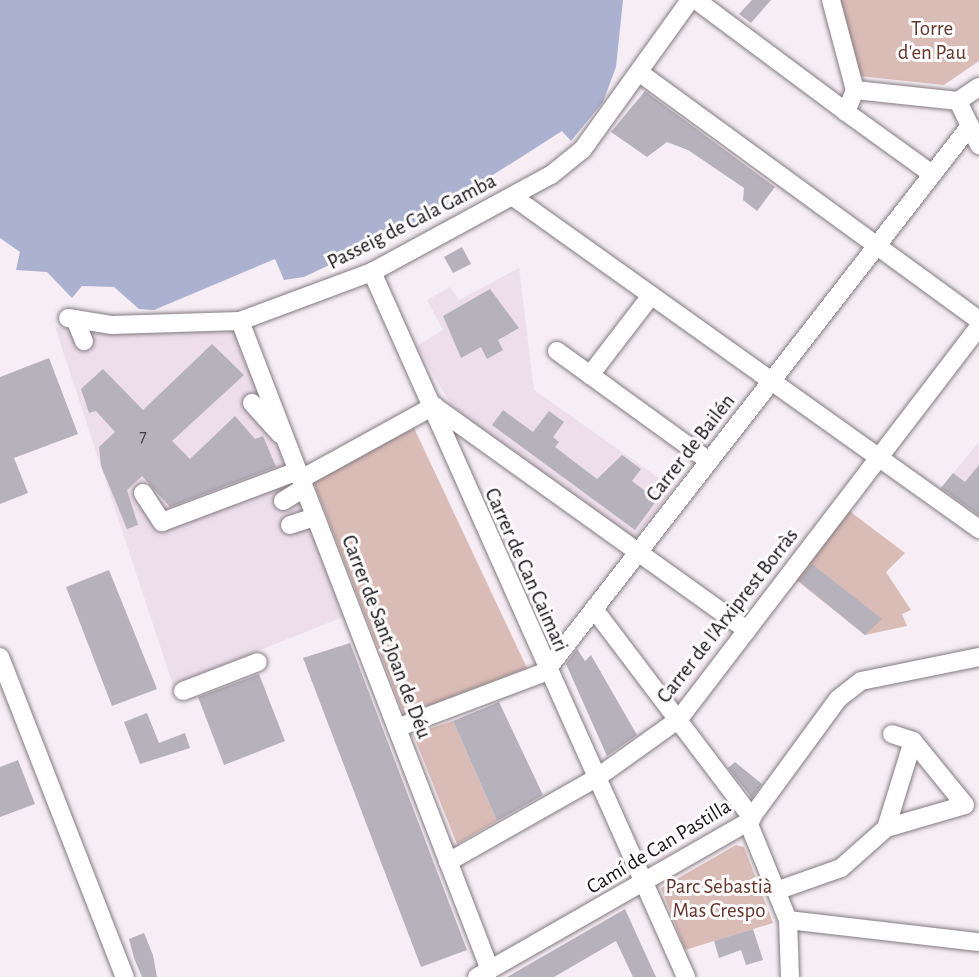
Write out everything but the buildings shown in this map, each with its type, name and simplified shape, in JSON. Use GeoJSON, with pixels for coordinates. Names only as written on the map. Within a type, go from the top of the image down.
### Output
{"type":"FeatureCollection","features":[{"type":"Feature","properties":{"kind":"street","name":"Passeig de Cala Gamba"},"geometry":{"type":"LineString","coordinates":[[84,341],[72,318],[137,325],[240,321],[372,272],[512,196],[583,149],[693,0]]}},
{"type":"Feature","properties":{"kind":"street"},"geometry":{"type":"LineString","coordinates":[[693,0],[932,174]]}},
{"type":"Feature","properties":{"kind":"street"},"geometry":{"type":"LineString","coordinates":[[831,0],[855,90],[846,112]]}},
{"type":"Feature","properties":{"kind":"street"},"geometry":{"type":"LineString","coordinates":[[640,73],[979,320]]}},
{"type":"Feature","properties":{"kind":"street"},"geometry":{"type":"LineString","coordinates":[[855,90],[958,101],[979,88]]}},
{"type":"Feature","properties":{"kind":"street"},"geometry":{"type":"LineString","coordinates":[[958,101],[979,145]]}},
{"type":"Feature","properties":{"kind":"street","name":"Carrer de Bailén"},"geometry":{"type":"LineString","coordinates":[[545,672],[970,126]]}},
{"type":"Feature","properties":{"kind":"street"},"geometry":{"type":"LineString","coordinates":[[512,196],[650,297],[979,529]]}},
{"type":"Feature","properties":{"kind":"street","name":"Carrer de Can Caimari"},"geometry":{"type":"LineString","coordinates":[[372,272],[434,406],[545,672],[641,886],[686,977]]}},
{"type":"Feature","properties":{"kind":"street"},"geometry":{"type":"LineString","coordinates":[[590,375],[650,297]]}},
{"type":"Feature","properties":{"kind":"street","name":"Carrer de Sant Joan de Déu"},"geometry":{"type":"LineString","coordinates":[[240,321],[449,862],[483,973]]}},
{"type":"Feature","properties":{"kind":"street","name":"Carrer de l'Arxiprest Borràs"},"geometry":{"type":"LineString","coordinates":[[449,862],[595,779],[679,719],[979,326]]}},
{"type":"Feature","properties":{"kind":"street"},"geometry":{"type":"LineString","coordinates":[[557,351],[709,461]]}},
{"type":"Feature","properties":{"kind":"street"},"geometry":{"type":"LineString","coordinates":[[252,403],[286,442]]}},
{"type":"Feature","properties":{"kind":"street"},"geometry":{"type":"LineString","coordinates":[[143,493],[162,522],[301,479],[434,406],[747,630]]}},
{"type":"Feature","properties":{"kind":"street"},"geometry":{"type":"LineString","coordinates":[[283,501],[301,479]]}},
{"type":"Feature","properties":{"kind":"street"},"geometry":{"type":"LineString","coordinates":[[290,525],[315,517]]}},
{"type":"Feature","properties":{"kind":"street"},"geometry":{"type":"LineString","coordinates":[[594,609],[679,719],[750,820],[788,920],[790,977]]}},
{"type":"Feature","properties":{"kind":"street"},"geometry":{"type":"LineString","coordinates":[[0,657],[125,977]]}},
{"type":"Feature","properties":{"kind":"street","name":"Camí de Can Pastilla"},"geometry":{"type":"LineString","coordinates":[[483,973],[641,886],[750,820],[838,699],[861,681],[979,657]]}},
{"type":"Feature","properties":{"kind":"street"},"geometry":{"type":"LineString","coordinates":[[183,691],[258,662]]}},
{"type":"Feature","properties":{"kind":"street"},"geometry":{"type":"LineString","coordinates":[[397,728],[545,672]]}},
{"type":"Feature","properties":{"kind":"street"},"geometry":{"type":"LineString","coordinates":[[776,891],[841,868],[886,828],[972,803],[913,741],[891,734]]}},
{"type":"Feature","properties":{"kind":"street"},"geometry":{"type":"LineString","coordinates":[[886,828],[913,741]]}},
{"type":"Feature","properties":{"kind":"street"},"geometry":{"type":"LineString","coordinates":[[788,920],[979,942]]}},
{"type":"Feature","properties":{"kind":"shaded area"},"geometry":{"type":"Polygon","coordinates":[[[519,268],[534,390],[673,488],[634,539],[454,410],[417,346],[443,330],[427,300],[450,287],[459,300],[519,268]]]}},
{"type":"Feature","properties":{"kind":"shaded area"},"geometry":{"type":"Polygon","coordinates":[[[55,327],[118,333],[236,329],[343,617],[173,685],[55,327]]]}},
{"type":"Feature","properties":{"kind":"shaded area"},"geometry":{"type":"Polygon","coordinates":[[[979,442],[979,521],[938,491],[979,442]]]}},
{"type":"Feature","properties":{"kind":"green space","name":"Torre d'en Pau"},"geometry":{"type":"Polygon","coordinates":[[[839,0],[979,0],[979,61],[944,85],[859,76],[839,0]]]}},
{"type":"Feature","properties":{"kind":"green space"},"geometry":{"type":"Polygon","coordinates":[[[414,428],[527,668],[404,715],[313,481],[414,428]]]}},
{"type":"Feature","properties":{"kind":"green space"},"geometry":{"type":"Polygon","coordinates":[[[848,510],[905,553],[886,572],[911,610],[902,614],[907,626],[865,635],[795,579],[848,510]]]}},
{"type":"Feature","properties":{"kind":"green space"},"geometry":{"type":"Polygon","coordinates":[[[453,721],[497,821],[457,844],[413,734],[453,721]]]}},
{"type":"Feature","properties":{"kind":"green space","name":"Parc Sebastià Mas Crespo"},"geometry":{"type":"Polygon","coordinates":[[[736,845],[744,847],[773,923],[685,950],[661,888],[736,845]]]}},
{"type":"Feature","properties":{"kind":"water"},"geometry":{"type":"Polygon","coordinates":[[[0,0],[623,0],[616,67],[603,102],[571,141],[562,131],[416,224],[304,277],[284,280],[275,259],[154,310],[139,309],[114,287],[82,286],[72,298],[47,272],[16,270],[20,252],[0,238],[0,0]]]}}]}
